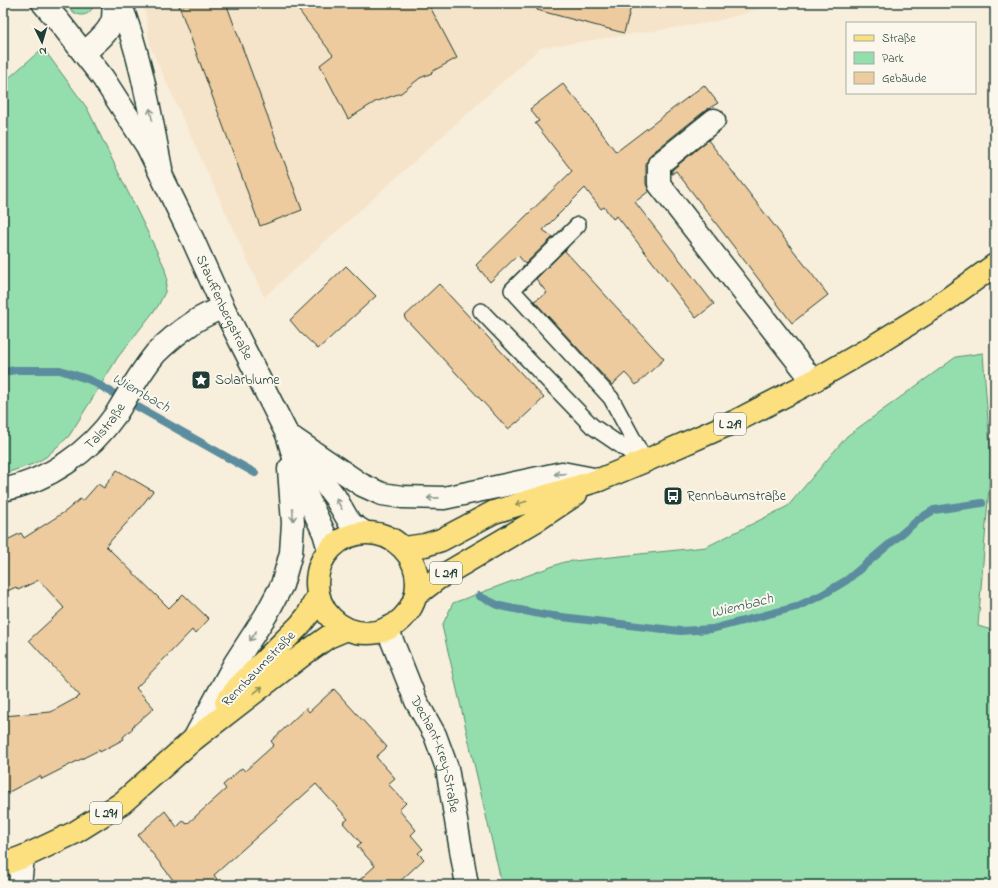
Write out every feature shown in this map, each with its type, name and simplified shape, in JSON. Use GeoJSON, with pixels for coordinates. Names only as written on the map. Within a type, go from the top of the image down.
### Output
{"type":"FeatureCollection","features":[{"type":"Feature","properties":{"kind":"main road","name":"Stauffenbergstraße"},"geometry":{"type":"LineString","coordinates":[[43,3],[84,52],[103,78],[147,146],[223,307],[287,434],[302,485],[324,532],[329,550]]}},
{"type":"Feature","properties":{"kind":"main road"},"geometry":{"type":"LineString","coordinates":[[84,52],[100,39],[113,21],[114,3]]}},
{"type":"Feature","properties":{"kind":"main road","name":"Stauffenbergstraße"},"geometry":{"type":"LineString","coordinates":[[120,3],[128,25],[145,87],[164,180]]}},
{"type":"Feature","properties":{"kind":"main road"},"geometry":{"type":"LineString","coordinates":[[714,120],[659,164],[660,184],[813,381]]}},
{"type":"Feature","properties":{"kind":"main road","name":"L 219"},"geometry":{"type":"LineString","coordinates":[[404,548],[425,545],[441,540],[494,512],[599,480],[645,462],[734,422],[813,381],[872,348],[938,306],[995,265]]}},
{"type":"Feature","properties":{"kind":"main road","name":"Talstraße"},"geometry":{"type":"LineString","coordinates":[[3,490],[21,486],[52,472],[76,457],[97,438],[116,414],[144,367],[167,343],[191,323],[223,307]]}},
{"type":"Feature","properties":{"kind":"main road","name":"Stauffenbergstraße"},"geometry":{"type":"LineString","coordinates":[[287,434],[335,497],[350,523],[364,532]]}},
{"type":"Feature","properties":{"kind":"main road"},"geometry":{"type":"LineString","coordinates":[[287,434],[362,484],[382,494],[402,497],[444,498],[562,473],[599,480]]}},
{"type":"Feature","properties":{"kind":"main road"},"geometry":{"type":"LineString","coordinates":[[194,739],[235,663],[266,615],[282,585],[291,553],[293,519],[287,434]]}},
{"type":"Feature","properties":{"kind":"main road","name":"L 219"},"geometry":{"type":"LineString","coordinates":[[416,595],[437,578],[537,520],[599,480]]}},
{"type":"Feature","properties":{"kind":"main road"},"geometry":{"type":"LineString","coordinates":[[364,532],[379,534],[390,538],[404,548],[414,564],[417,577],[416,595],[406,615],[400,621],[387,628],[376,632],[365,633],[347,628],[333,620],[323,608],[318,595],[317,585],[319,568],[329,550],[343,538],[364,532]]}},
{"type":"Feature","properties":{"kind":"main road","name":"Rennbaumstraße"},"geometry":{"type":"LineString","coordinates":[[194,739],[238,688],[300,625],[308,614],[318,595]]}},
{"type":"Feature","properties":{"kind":"main road","name":"Rennbaumstraße"},"geometry":{"type":"LineString","coordinates":[[13,861],[74,833],[122,803],[194,739],[328,637],[347,628]]}},
{"type":"Feature","properties":{"kind":"main road","name":"Dechant-Krey-Straße"},"geometry":{"type":"LineString","coordinates":[[387,628],[416,700],[435,735],[447,768],[467,885]]}},
{"type":"Feature","properties":{"kind":"main road"},"geometry":{"type":"LineString","coordinates":[[13,861],[20,885]]}},
{"type":"Feature","properties":{"kind":"lane"},"geometry":{"type":"LineString","coordinates":[[578,225],[512,290],[611,398],[645,462]]}},
{"type":"Feature","properties":{"kind":"lane"},"geometry":{"type":"LineString","coordinates":[[481,311],[592,426],[645,462]]}},
{"type":"Feature","properties":{"kind":"shaded area"},"geometry":{"type":"Polygon","coordinates":[[[144,3],[781,3],[713,22],[540,48],[264,297],[150,46],[144,3]]]}},
{"type":"Feature","properties":{"kind":"shaded area"},"geometry":{"type":"Polygon","coordinates":[[[992,3],[995,3],[995,764],[991,683],[992,3]]]}},
{"type":"Feature","properties":{"kind":"green space"},"geometry":{"type":"Polygon","coordinates":[[[66,3],[94,3],[93,7],[87,14],[81,15],[74,12],[66,3]]]}},
{"type":"Feature","properties":{"kind":"green space"},"geometry":{"type":"Polygon","coordinates":[[[43,48],[87,108],[164,266],[167,278],[165,292],[158,306],[118,357],[69,436],[46,457],[33,464],[3,474],[3,83],[43,48]]]}},
{"type":"Feature","properties":{"kind":"green space"},"geometry":{"type":"Polygon","coordinates":[[[983,353],[991,462],[978,626],[995,631],[995,885],[502,885],[442,626],[453,603],[564,562],[706,547],[788,506],[847,436],[956,357],[983,353]]]}},
{"type":"Feature","properties":{"kind":"building"},"geometry":{"type":"Polygon","coordinates":[[[178,3],[226,3],[302,210],[260,226],[178,3]]]}},
{"type":"Feature","properties":{"kind":"building"},"geometry":{"type":"Polygon","coordinates":[[[293,3],[428,3],[457,58],[431,72],[432,73],[420,78],[401,93],[375,102],[348,119],[320,65],[333,55],[293,3]]]}},
{"type":"Feature","properties":{"kind":"building"},"geometry":{"type":"Polygon","coordinates":[[[538,3],[632,3],[624,33],[537,10],[538,3]]]}},
{"type":"Feature","properties":{"kind":"building"},"geometry":{"type":"Polygon","coordinates":[[[563,84],[573,97],[574,96],[616,152],[704,85],[718,103],[706,110],[651,154],[646,164],[646,184],[649,191],[635,202],[714,304],[696,318],[617,216],[613,219],[604,207],[601,209],[585,188],[543,230],[553,237],[525,264],[518,255],[490,282],[476,265],[572,171],[535,123],[539,121],[530,109],[563,84]]]}},
{"type":"Feature","properties":{"kind":"building"},"geometry":{"type":"Polygon","coordinates":[[[708,140],[828,295],[792,323],[676,171],[672,174],[672,170],[708,140]]]}},
{"type":"Feature","properties":{"kind":"building"},"geometry":{"type":"Polygon","coordinates":[[[568,247],[565,251],[664,359],[636,385],[625,373],[612,385],[534,301],[547,293],[536,279],[568,247]]]}},
{"type":"Feature","properties":{"kind":"building"},"geometry":{"type":"Polygon","coordinates":[[[346,266],[376,296],[318,349],[290,320],[346,266]]]}},
{"type":"Feature","properties":{"kind":"building"},"geometry":{"type":"Polygon","coordinates":[[[439,284],[544,398],[517,423],[508,429],[404,317],[439,284]]]}},
{"type":"Feature","properties":{"kind":"building"},"geometry":{"type":"Polygon","coordinates":[[[117,470],[153,491],[106,546],[169,608],[183,594],[209,619],[195,634],[192,630],[136,688],[154,708],[132,727],[133,728],[123,737],[124,739],[42,779],[40,776],[3,795],[3,716],[51,712],[80,696],[29,640],[64,608],[39,580],[18,590],[16,587],[3,593],[3,542],[21,533],[24,538],[66,511],[80,499],[83,501],[98,484],[104,488],[117,470]]]}},
{"type":"Feature","properties":{"kind":"building"},"geometry":{"type":"Polygon","coordinates":[[[334,689],[387,747],[376,757],[395,778],[388,784],[406,803],[399,810],[416,830],[411,835],[423,849],[418,853],[424,859],[396,885],[354,885],[375,866],[357,846],[361,843],[343,823],[348,819],[316,784],[214,875],[221,885],[177,885],[138,835],[165,811],[177,827],[183,821],[187,824],[226,789],[223,785],[242,768],[245,771],[274,745],[271,741],[306,708],[309,712],[334,689]]]}},
{"type":"Feature","properties":{"kind":"waterway","name":"Wiembach"},"geometry":{"type":"LineString","coordinates":[[3,372],[16,370],[60,370],[90,380],[255,473]]}},
{"type":"Feature","properties":{"kind":"waterway","name":"Wiembach"},"geometry":{"type":"LineString","coordinates":[[479,596],[500,606],[545,615],[680,631],[712,629],[796,607],[822,595],[847,580],[919,519],[934,510],[982,503]]}},
{"type":"Feature","properties":{"kind":"place","name":"Solarblume"},"geometry":{"type":"Point","coordinates":[201,380]}},
{"type":"Feature","properties":{"kind":"place","name":"Rennbaumstraße"},"geometry":{"type":"Point","coordinates":[673,496]}}]}
